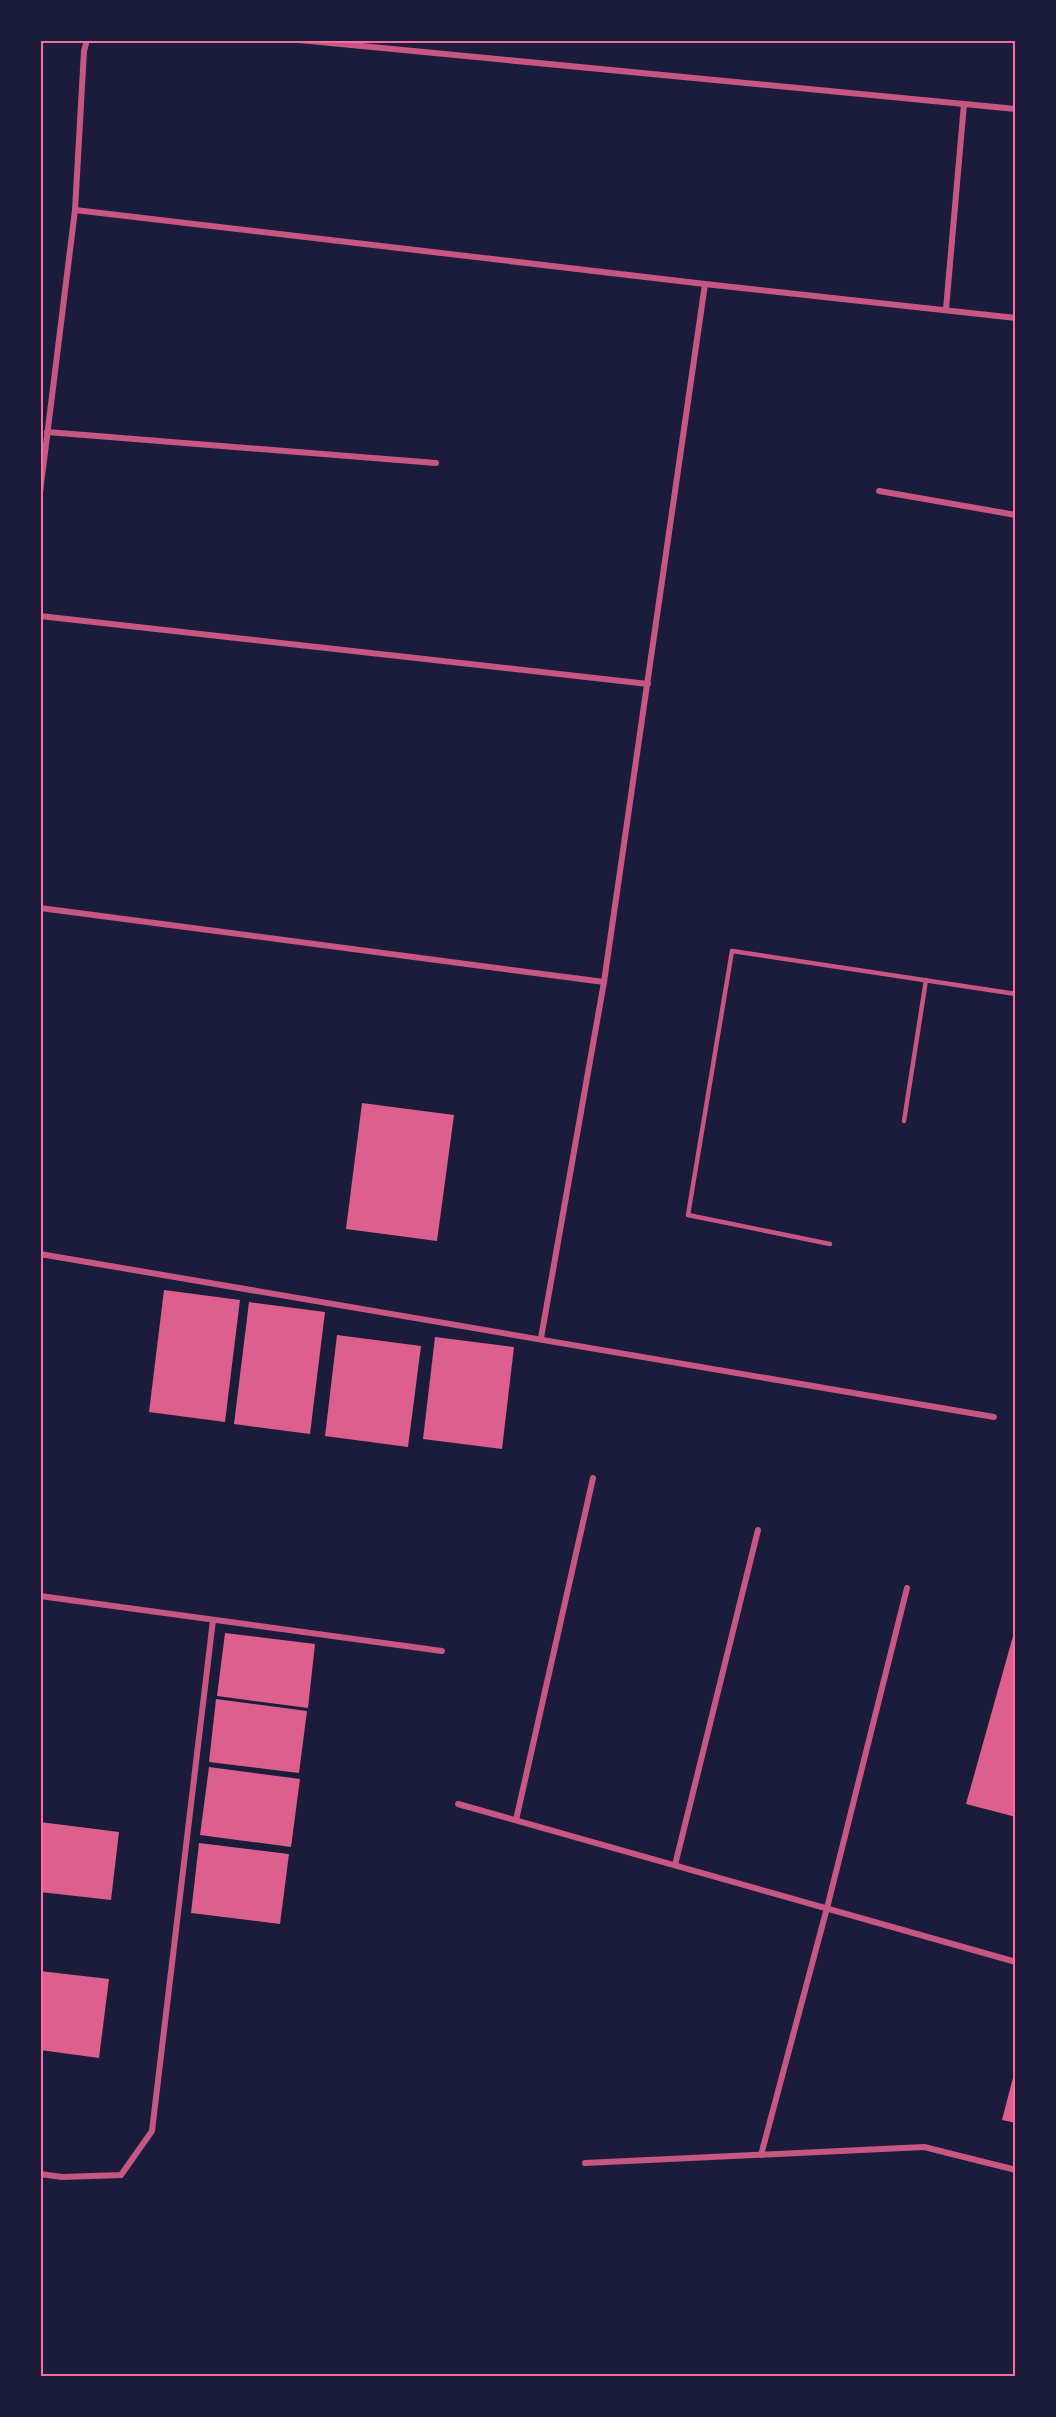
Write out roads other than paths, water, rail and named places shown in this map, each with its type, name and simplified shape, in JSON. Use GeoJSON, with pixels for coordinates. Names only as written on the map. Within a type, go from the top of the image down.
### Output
{"type":"FeatureCollection","features":[{"type":"Feature","properties":{"kind":"street"},"geometry":{"type":"LineString","coordinates":[[40,493],[75,210],[84,51],[87,40]]}},
{"type":"Feature","properties":{"kind":"street"},"geometry":{"type":"LineString","coordinates":[[299,40],[1016,110]]}},
{"type":"Feature","properties":{"kind":"street"},"geometry":{"type":"LineString","coordinates":[[946,309],[964,104]]}},
{"type":"Feature","properties":{"kind":"street"},"geometry":{"type":"LineString","coordinates":[[75,210],[1016,318]]}},
{"type":"Feature","properties":{"kind":"street"},"geometry":{"type":"LineString","coordinates":[[541,1338],[604,982],[705,284]]}},
{"type":"Feature","properties":{"kind":"street"},"geometry":{"type":"LineString","coordinates":[[47,432],[435,463]]}},
{"type":"Feature","properties":{"kind":"street"},"geometry":{"type":"LineString","coordinates":[[879,491],[1016,515]]}},
{"type":"Feature","properties":{"kind":"street"},"geometry":{"type":"LineString","coordinates":[[40,616],[648,684]]}},
{"type":"Feature","properties":{"kind":"street"},"geometry":{"type":"LineString","coordinates":[[40,908],[604,982]]}},
{"type":"Feature","properties":{"kind":"street"},"geometry":{"type":"LineString","coordinates":[[40,1254],[994,1417]]}},
{"type":"Feature","properties":{"kind":"street"},"geometry":{"type":"LineString","coordinates":[[516,1820],[593,1478]]}},
{"type":"Feature","properties":{"kind":"street"},"geometry":{"type":"LineString","coordinates":[[675,1865],[758,1530]]}},
{"type":"Feature","properties":{"kind":"street"},"geometry":{"type":"LineString","coordinates":[[761,2155],[827,1908],[907,1588]]}},
{"type":"Feature","properties":{"kind":"street"},"geometry":{"type":"LineString","coordinates":[[40,1596],[442,1651]]}},
{"type":"Feature","properties":{"kind":"street"},"geometry":{"type":"LineString","coordinates":[[40,2174],[62,2177],[121,2175],[152,2131],[213,1620]]}},
{"type":"Feature","properties":{"kind":"street"},"geometry":{"type":"LineString","coordinates":[[458,1804],[1016,1962]]}},
{"type":"Feature","properties":{"kind":"street"},"geometry":{"type":"LineString","coordinates":[[585,2163],[924,2146],[1016,2170]]}},
{"type":"Feature","properties":{"kind":"lane"},"geometry":{"type":"LineString","coordinates":[[830,1244],[688,1215],[732,951],[1016,994]]}},
{"type":"Feature","properties":{"kind":"lane"},"geometry":{"type":"LineString","coordinates":[[904,1121],[926,980]]}}]}
